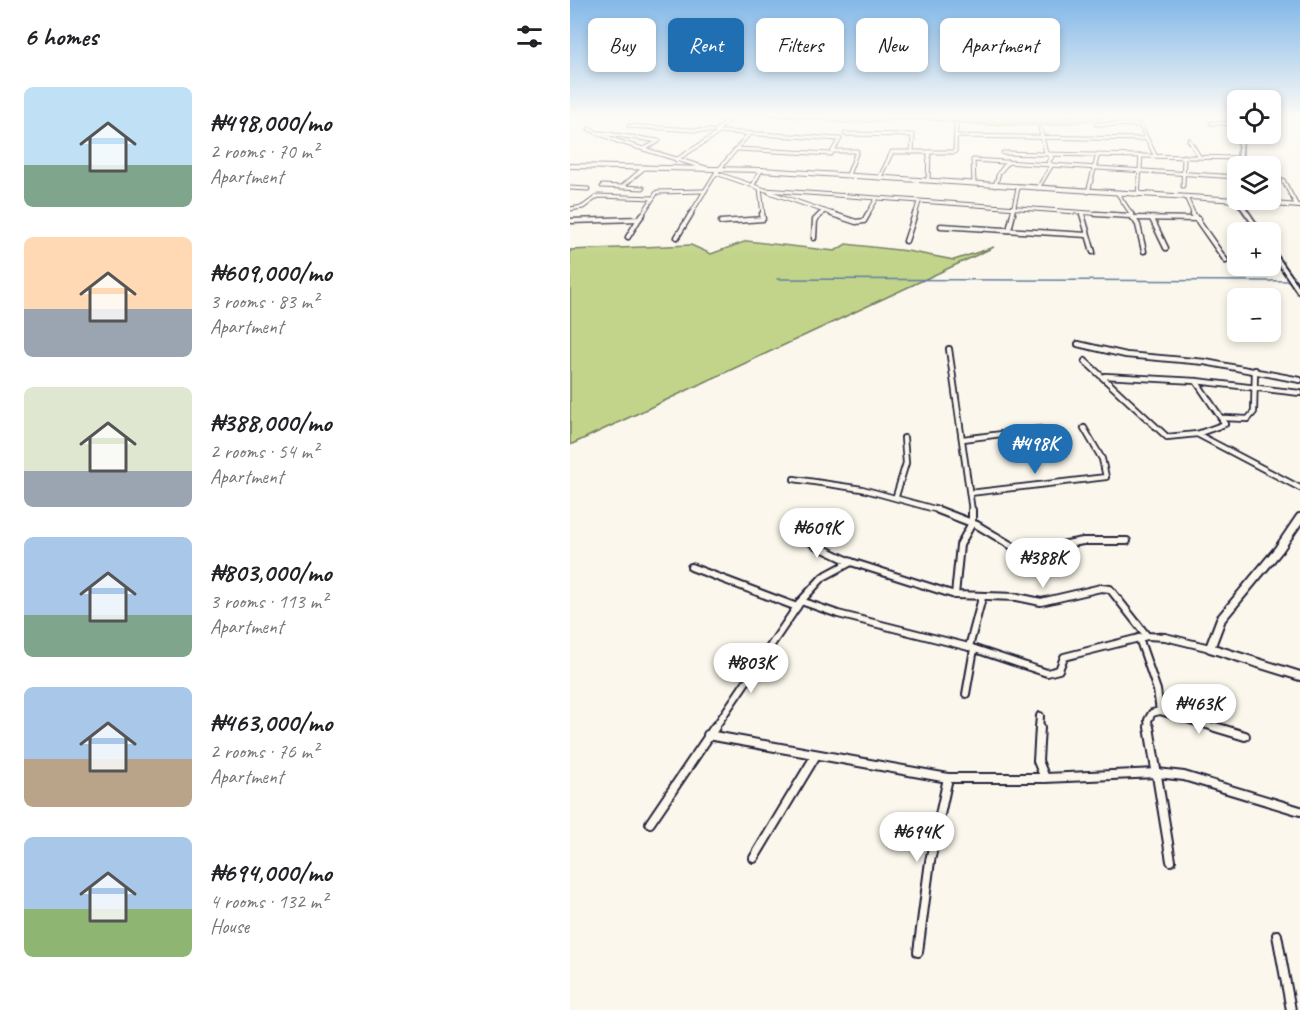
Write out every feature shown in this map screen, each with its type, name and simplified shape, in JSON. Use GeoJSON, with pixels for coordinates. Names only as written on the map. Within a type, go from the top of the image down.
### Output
{"type":"FeatureCollection","features":[{"type":"Feature","properties":{"kind":"main road"},"geometry":{"type":"LineString","coordinates":[[1281,258],[1300,292]]}},
{"type":"Feature","properties":{"kind":"main road"},"geometry":{"type":"LineString","coordinates":[[1281,261],[1292,275]]}},
{"type":"Feature","properties":{"kind":"street"},"geometry":{"type":"LineString","coordinates":[[683,162],[717,171],[761,170],[1118,195],[1227,199]]}},
{"type":"Feature","properties":{"kind":"street"},"geometry":{"type":"LineString","coordinates":[[677,237],[717,171],[725,162]]}},
{"type":"Feature","properties":{"kind":"street"},"geometry":{"type":"LineString","coordinates":[[848,175],[853,162]]}},
{"type":"Feature","properties":{"kind":"street"},"geometry":{"type":"LineString","coordinates":[[880,177],[887,162]]}},
{"type":"Feature","properties":{"kind":"street"},"geometry":{"type":"LineString","coordinates":[[928,180],[929,162]]}},
{"type":"Feature","properties":{"kind":"street"},"geometry":{"type":"LineString","coordinates":[[973,162],[974,184]]}},
{"type":"Feature","properties":{"kind":"street"},"geometry":{"type":"LineString","coordinates":[[995,186],[999,173],[1008,162]]}},
{"type":"Feature","properties":{"kind":"street"},"geometry":{"type":"LineString","coordinates":[[1010,162],[1227,177]]}},
{"type":"Feature","properties":{"kind":"street"},"geometry":{"type":"LineString","coordinates":[[1048,162],[1052,165]]}},
{"type":"Feature","properties":{"kind":"street"},"geometry":{"type":"LineString","coordinates":[[1088,192],[1095,162]]}},
{"type":"Feature","properties":{"kind":"street"},"geometry":{"type":"LineString","coordinates":[[1138,195],[1137,183],[1142,171],[1141,162]]}},
{"type":"Feature","properties":{"kind":"street"},"geometry":{"type":"LineString","coordinates":[[1183,186],[1184,162]]}},
{"type":"Feature","properties":{"kind":"street"},"geometry":{"type":"LineString","coordinates":[[1038,188],[1052,165]]}},
{"type":"Feature","properties":{"kind":"street"},"geometry":{"type":"LineString","coordinates":[[570,166],[711,170]]}},
{"type":"Feature","properties":{"kind":"street"},"geometry":{"type":"LineString","coordinates":[[622,187],[645,167]]}},
{"type":"Feature","properties":{"kind":"street"},"geometry":{"type":"LineString","coordinates":[[753,185],[761,170]]}},
{"type":"Feature","properties":{"kind":"street"},"geometry":{"type":"LineString","coordinates":[[717,171],[851,222],[861,222],[876,200]]}},
{"type":"Feature","properties":{"kind":"street"},"geometry":{"type":"LineString","coordinates":[[1283,180],[1298,206]]}},
{"type":"Feature","properties":{"kind":"street"},"geometry":{"type":"LineString","coordinates":[[602,186],[643,188]]}},
{"type":"Feature","properties":{"kind":"street"},"geometry":{"type":"LineString","coordinates":[[570,188],[588,189]]}},
{"type":"Feature","properties":{"kind":"street"},"geometry":{"type":"LineString","coordinates":[[721,222],[763,219],[760,188]]}},
{"type":"Feature","properties":{"kind":"street"},"geometry":{"type":"LineString","coordinates":[[1009,230],[1018,188]]}},
{"type":"Feature","properties":{"kind":"street"},"geometry":{"type":"LineString","coordinates":[[628,237],[657,192],[663,190],[705,191]]}},
{"type":"Feature","properties":{"kind":"street"},"geometry":{"type":"LineString","coordinates":[[765,190],[1152,219],[1198,219]]}},
{"type":"Feature","properties":{"kind":"street"},"geometry":{"type":"LineString","coordinates":[[1118,195],[1138,225],[1144,251]]}},
{"type":"Feature","properties":{"kind":"street"},"geometry":{"type":"LineString","coordinates":[[570,209],[583,207],[598,196],[653,198]]}},
{"type":"Feature","properties":{"kind":"street"},"geometry":{"type":"LineString","coordinates":[[1186,197],[1226,261]]}},
{"type":"Feature","properties":{"kind":"street"},"geometry":{"type":"LineString","coordinates":[[906,241],[919,202]]}},
{"type":"Feature","properties":{"kind":"street"},"geometry":{"type":"LineString","coordinates":[[1281,204],[1298,206]]}},
{"type":"Feature","properties":{"kind":"street"},"geometry":{"type":"LineString","coordinates":[[814,238],[815,220],[824,211]]}},
{"type":"Feature","properties":{"kind":"street"},"geometry":{"type":"LineString","coordinates":[[1082,213],[1093,252]]}},
{"type":"Feature","properties":{"kind":"street"},"geometry":{"type":"LineString","coordinates":[[570,221],[639,219]]}},
{"type":"Feature","properties":{"kind":"street"},"geometry":{"type":"LineString","coordinates":[[1152,219],[1166,248]]}},
{"type":"Feature","properties":{"kind":"street"},"geometry":{"type":"LineString","coordinates":[[941,226],[1087,235]]}},
{"type":"Feature","properties":{"kind":"street"},"geometry":{"type":"LineString","coordinates":[[1078,344],[1126,355],[1255,370],[1300,380]]}},
{"type":"Feature","properties":{"kind":"street"},"geometry":{"type":"LineString","coordinates":[[949,350],[955,377],[955,400],[963,439],[972,523],[960,545],[955,595]]}},
{"type":"Feature","properties":{"kind":"street"},"geometry":{"type":"LineString","coordinates":[[1085,361],[1104,376],[1163,435],[1173,438],[1197,434],[1225,424],[1223,418],[1210,405],[1196,381]]}},
{"type":"Feature","properties":{"kind":"street"},"geometry":{"type":"LineString","coordinates":[[1223,418],[1248,419],[1254,411],[1255,370]]}},
{"type":"Feature","properties":{"kind":"street"},"geometry":{"type":"LineString","coordinates":[[1104,376],[1196,381],[1300,393]]}},
{"type":"Feature","properties":{"kind":"street"},"geometry":{"type":"LineString","coordinates":[[970,493],[1106,477],[1102,459],[1084,428]]}},
{"type":"Feature","properties":{"kind":"street"},"geometry":{"type":"LineString","coordinates":[[963,439],[1040,429]]}},
{"type":"Feature","properties":{"kind":"street"},"geometry":{"type":"LineString","coordinates":[[1197,434],[1300,488]]}},
{"type":"Feature","properties":{"kind":"street"},"geometry":{"type":"LineString","coordinates":[[896,496],[906,463],[904,438]]}},
{"type":"Feature","properties":{"kind":"street"},"geometry":{"type":"LineString","coordinates":[[794,479],[824,482],[896,496],[972,523],[995,534],[1017,550],[1028,553],[1083,541],[1127,541]]}},
{"type":"Feature","properties":{"kind":"street"},"geometry":{"type":"LineString","coordinates":[[1210,648],[1221,619],[1279,549],[1300,518]]}},
{"type":"Feature","properties":{"kind":"street"},"geometry":{"type":"LineString","coordinates":[[799,532],[814,545],[851,562],[955,595],[982,598],[1017,597],[1041,602],[1101,588],[1110,589],[1143,637],[1160,711]]}},
{"type":"Feature","properties":{"kind":"street"},"geometry":{"type":"LineString","coordinates":[[650,823],[799,604],[823,577],[851,562]]}},
{"type":"Feature","properties":{"kind":"street"},"geometry":{"type":"LineString","coordinates":[[691,567],[799,604],[971,648],[1054,673],[1059,670],[1064,657],[1070,654],[1096,651],[1143,637],[1165,637],[1210,648],[1300,676]]}},
{"type":"Feature","properties":{"kind":"street"},"geometry":{"type":"LineString","coordinates":[[966,694],[971,648],[982,598]]}},
{"type":"Feature","properties":{"kind":"street"},"geometry":{"type":"LineString","coordinates":[[1171,861],[1148,720],[1152,714],[1160,711],[1245,736]]}},
{"type":"Feature","properties":{"kind":"street"},"geometry":{"type":"LineString","coordinates":[[1040,716],[1038,761],[1045,778]]}},
{"type":"Feature","properties":{"kind":"street"},"geometry":{"type":"LineString","coordinates":[[708,735],[948,778],[1045,778],[1157,773],[1184,776],[1221,785],[1300,811]]}},
{"type":"Feature","properties":{"kind":"street"},"geometry":{"type":"LineString","coordinates":[[754,858],[816,755]]}},
{"type":"Feature","properties":{"kind":"street"},"geometry":{"type":"LineString","coordinates":[[918,952],[930,861],[948,778]]}},
{"type":"Feature","properties":{"kind":"street"},"geometry":{"type":"LineString","coordinates":[[1277,935],[1291,1010]]}},
{"type":"Feature","properties":{"kind":"green space"},"geometry":{"type":"Polygon","coordinates":[[[747,241],[835,251],[846,244],[907,251],[954,260],[994,247],[570,445],[570,250],[691,245],[711,254],[747,241]]]}},
{"type":"Feature","properties":{"kind":"waterway"},"geometry":{"type":"LineString","coordinates":[[777,279],[1300,281]]}}]}
